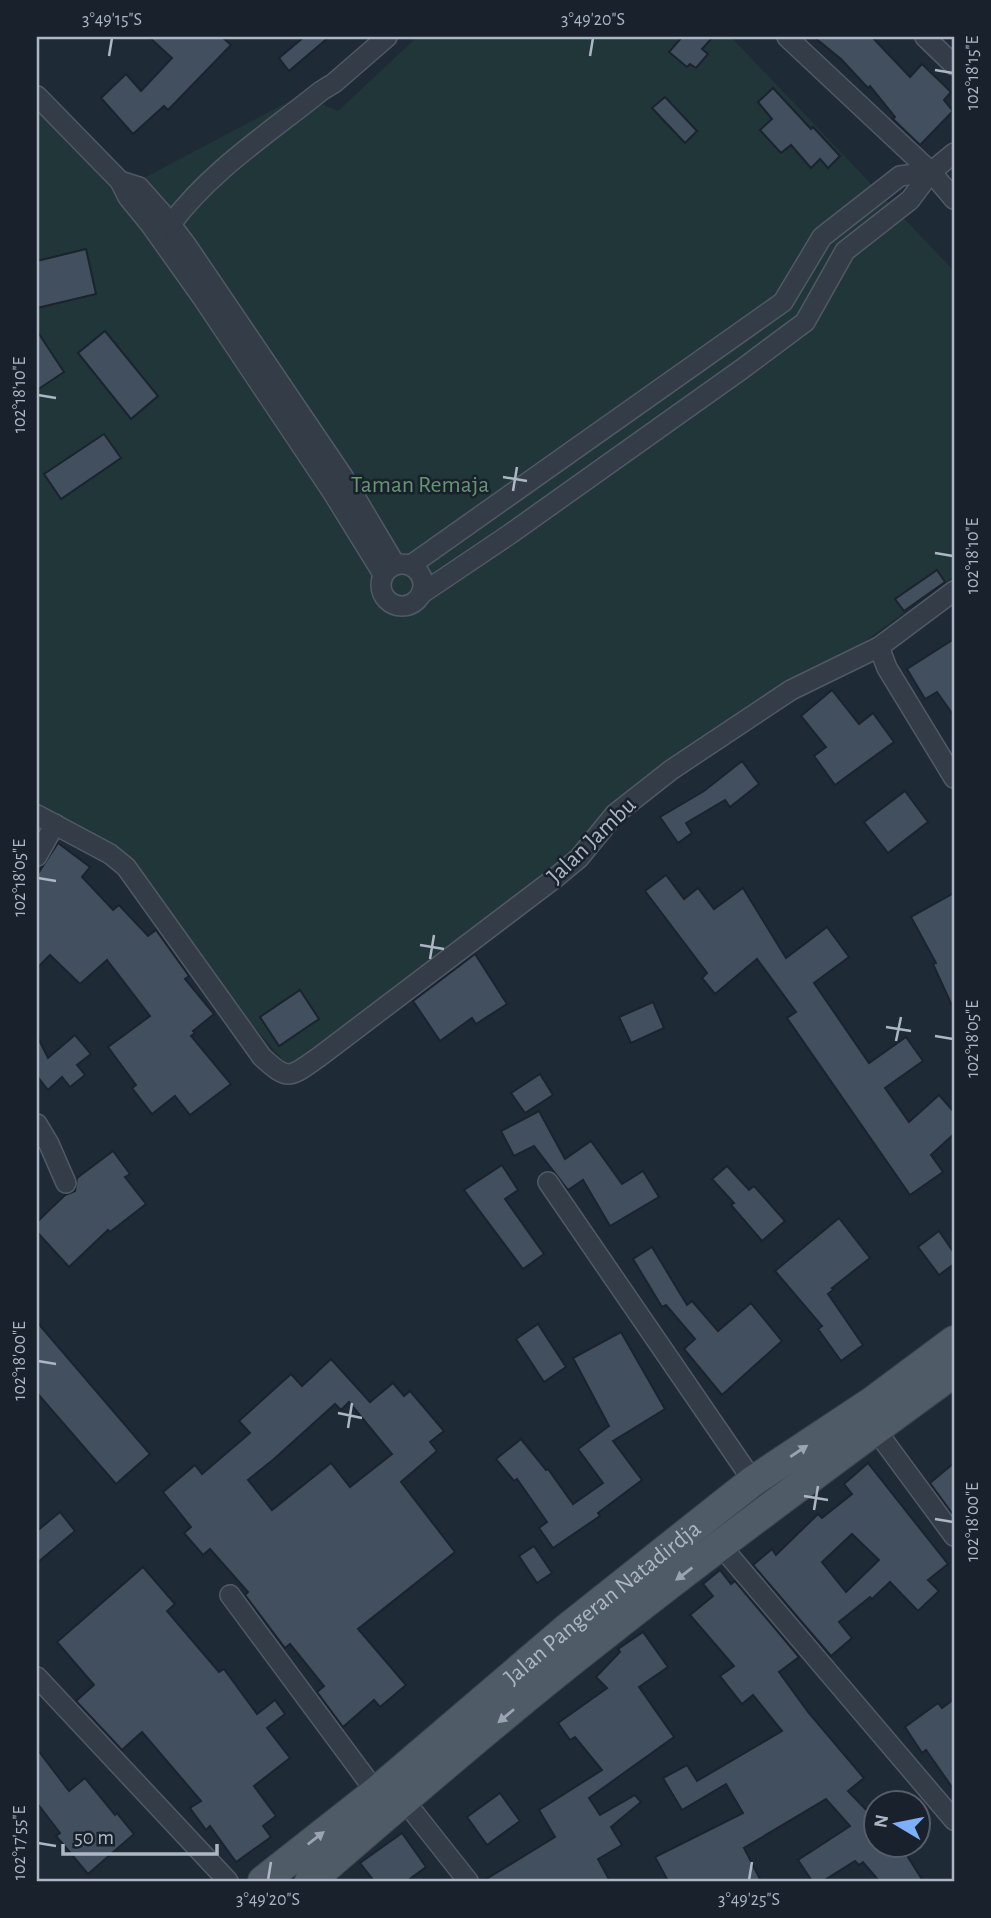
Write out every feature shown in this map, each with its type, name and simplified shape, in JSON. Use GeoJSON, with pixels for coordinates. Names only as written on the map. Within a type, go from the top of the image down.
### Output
{"type":"FeatureCollection","features":[{"type":"Feature","properties":{"kind":"main road","name":"Jalan Pangeran Natadirdja"},"geometry":{"type":"LineString","coordinates":[[310,1881],[390,1796],[569,1627],[753,1481],[872,1402],[954,1342]]}},
{"type":"Feature","properties":{"kind":"main road","name":"Jalan Pangeran Natadirdja"},"geometry":{"type":"LineString","coordinates":[[263,1881],[390,1796],[954,1371]]}},
{"type":"Feature","properties":{"kind":"main road"},"geometry":{"type":"LineString","coordinates":[[702,1521],[721,1546]]}},
{"type":"Feature","properties":{"kind":"street"},"geometry":{"type":"LineString","coordinates":[[171,224],[187,202],[213,178],[334,83],[387,37]]}},
{"type":"Feature","properties":{"kind":"street"},"geometry":{"type":"LineString","coordinates":[[787,37],[930,172],[954,199]]}},
{"type":"Feature","properties":{"kind":"street"},"geometry":{"type":"LineString","coordinates":[[925,37],[954,65]]}},
{"type":"Feature","properties":{"kind":"street"},"geometry":{"type":"LineString","coordinates":[[37,96],[120,181],[128,198],[150,224],[202,298],[326,481],[396,568],[422,576],[421,594],[416,602],[407,606],[391,604],[381,591],[396,568],[783,302],[822,237],[900,176],[930,172]]}},
{"type":"Feature","properties":{"kind":"street"},"geometry":{"type":"LineString","coordinates":[[421,594],[510,534],[804,322],[845,251],[910,200],[930,172],[954,153]]}},
{"type":"Feature","properties":{"kind":"street"},"geometry":{"type":"LineString","coordinates":[[120,181],[139,187],[171,224],[342,475],[396,568]]}},
{"type":"Feature","properties":{"kind":"street","name":"Jalan Jambu"},"geometry":{"type":"LineString","coordinates":[[46,820],[110,854],[125,867],[262,1057],[278,1072],[287,1075],[297,1072],[319,1057],[555,878],[579,858],[615,814],[671,769],[791,690],[879,647],[954,591]]}},
{"type":"Feature","properties":{"kind":"street"},"geometry":{"type":"LineString","coordinates":[[879,647],[887,668],[954,778]]}},
{"type":"Feature","properties":{"kind":"street"},"geometry":{"type":"LineString","coordinates":[[37,856],[46,820]]}},
{"type":"Feature","properties":{"kind":"street"},"geometry":{"type":"LineString","coordinates":[[37,1124],[66,1182]]}},
{"type":"Feature","properties":{"kind":"street"},"geometry":{"type":"LineString","coordinates":[[548,1182],[753,1481]]}},
{"type":"Feature","properties":{"kind":"street"},"geometry":{"type":"LineString","coordinates":[[875,1429],[954,1536]]}},
{"type":"Feature","properties":{"kind":"street"},"geometry":{"type":"LineString","coordinates":[[721,1546],[954,1820]]}},
{"type":"Feature","properties":{"kind":"street"},"geometry":{"type":"LineString","coordinates":[[230,1595],[390,1796],[468,1881]]}},
{"type":"Feature","properties":{"kind":"street"},"geometry":{"type":"LineString","coordinates":[[37,1677],[228,1881]]}},
{"type":"Feature","properties":{"kind":"green space","name":"Taman Remaja"},"geometry":{"type":"Polygon","coordinates":[[[417,37],[731,37],[954,271],[954,576],[857,647],[646,793],[553,865],[436,982],[288,1066],[108,859],[37,826],[37,101],[123,189],[301,95],[338,111],[417,37]]]}},
{"type":"Feature","properties":{"kind":"building"},"geometry":{"type":"Polygon","coordinates":[[[149,37],[222,37],[231,45],[168,110],[164,106],[133,134],[101,98],[126,74],[141,91],[172,58],[149,37]]]}},
{"type":"Feature","properties":{"kind":"building"},"geometry":{"type":"Polygon","coordinates":[[[304,37],[329,37],[289,71],[279,58],[304,37]]]}},
{"type":"Feature","properties":{"kind":"building"},"geometry":{"type":"Polygon","coordinates":[[[682,37],[713,37],[702,49],[708,54],[696,68],[690,64],[687,67],[669,52],[682,37]]]}},
{"type":"Feature","properties":{"kind":"building"},"geometry":{"type":"Polygon","coordinates":[[[814,37],[872,37],[910,77],[922,64],[951,92],[944,100],[953,111],[920,145],[893,119],[895,117],[870,86],[868,88],[841,59],[814,37]]]}},
{"type":"Feature","properties":{"kind":"building"},"geometry":{"type":"Polygon","coordinates":[[[773,88],[840,156],[828,168],[820,159],[811,168],[791,145],[781,153],[760,130],[772,119],[758,102],[773,88]]]}},
{"type":"Feature","properties":{"kind":"building"},"geometry":{"type":"Polygon","coordinates":[[[665,97],[697,131],[685,143],[652,108],[665,97]]]}},
{"type":"Feature","properties":{"kind":"building"},"geometry":{"type":"Polygon","coordinates":[[[86,249],[96,294],[37,308],[37,261],[86,249]]]}},
{"type":"Feature","properties":{"kind":"building"},"geometry":{"type":"Polygon","coordinates":[[[37,331],[64,372],[37,390],[37,331]]]}},
{"type":"Feature","properties":{"kind":"building"},"geometry":{"type":"Polygon","coordinates":[[[105,331],[158,396],[131,419],[78,353],[105,331]]]}},
{"type":"Feature","properties":{"kind":"building"},"geometry":{"type":"Polygon","coordinates":[[[104,434],[121,458],[61,499],[44,474],[104,434]]]}},
{"type":"Feature","properties":{"kind":"building"},"geometry":{"type":"Polygon","coordinates":[[[937,570],[945,582],[904,611],[895,599],[937,570]]]}},
{"type":"Feature","properties":{"kind":"building"},"geometry":{"type":"Polygon","coordinates":[[[954,639],[954,716],[937,692],[925,699],[907,669],[954,639]]]}},
{"type":"Feature","properties":{"kind":"building"},"geometry":{"type":"Polygon","coordinates":[[[832,690],[859,724],[873,713],[894,742],[835,785],[814,756],[826,747],[801,716],[832,690]]]}},
{"type":"Feature","properties":{"kind":"building"},"geometry":{"type":"Polygon","coordinates":[[[742,761],[759,784],[730,807],[725,800],[686,823],[692,833],[678,843],[660,817],[704,791],[742,761]]]}},
{"type":"Feature","properties":{"kind":"building"},"geometry":{"type":"Polygon","coordinates":[[[905,791],[928,822],[888,853],[864,822],[905,791]]]}},
{"type":"Feature","properties":{"kind":"building"},"geometry":{"type":"Polygon","coordinates":[[[58,843],[90,867],[82,877],[113,910],[119,905],[148,936],[156,930],[189,976],[185,979],[214,1014],[193,1031],[195,1033],[191,1036],[231,1084],[190,1115],[175,1096],[152,1114],[132,1088],[136,1085],[108,1047],[150,1016],[107,960],[80,984],[50,955],[37,968],[37,875],[58,843]]]}},
{"type":"Feature","properties":{"kind":"building"},"geometry":{"type":"Polygon","coordinates":[[[666,875],[684,899],[698,888],[714,909],[743,888],[786,958],[827,927],[849,957],[814,983],[869,1063],[906,1037],[923,1061],[885,1088],[909,1122],[939,1095],[954,1112],[954,1134],[931,1155],[943,1172],[910,1195],[787,1018],[796,1012],[757,959],[715,994],[702,978],[707,973],[645,891],[666,875]]]}},
{"type":"Feature","properties":{"kind":"building"},"geometry":{"type":"Polygon","coordinates":[[[954,893],[954,1010],[933,964],[936,963],[911,917],[954,893]]]}},
{"type":"Feature","properties":{"kind":"building"},"geometry":{"type":"Polygon","coordinates":[[[475,954],[507,1004],[476,1024],[472,1018],[440,1041],[413,1001],[475,954]]]}},
{"type":"Feature","properties":{"kind":"building"},"geometry":{"type":"Polygon","coordinates":[[[300,990],[319,1019],[279,1046],[260,1017],[300,990]]]}},
{"type":"Feature","properties":{"kind":"building"},"geometry":{"type":"Polygon","coordinates":[[[653,1002],[664,1028],[631,1043],[619,1017],[653,1002]]]}},
{"type":"Feature","properties":{"kind":"building"},"geometry":{"type":"Polygon","coordinates":[[[75,1035],[91,1054],[77,1065],[85,1075],[70,1087],[62,1077],[48,1090],[37,1076],[37,1036],[48,1058],[75,1035]]]}},
{"type":"Feature","properties":{"kind":"building"},"geometry":{"type":"Polygon","coordinates":[[[540,1074],[553,1095],[525,1113],[511,1093],[540,1074]]]}},
{"type":"Feature","properties":{"kind":"building"},"geometry":{"type":"Polygon","coordinates":[[[539,1111],[565,1159],[591,1141],[622,1184],[643,1171],[659,1197],[610,1226],[583,1180],[568,1190],[534,1146],[514,1156],[501,1131],[539,1111]]]}},
{"type":"Feature","properties":{"kind":"building"},"geometry":{"type":"Polygon","coordinates":[[[113,1151],[130,1174],[125,1177],[146,1204],[110,1232],[108,1230],[69,1267],[37,1232],[37,1222],[65,1195],[75,1191],[77,1178],[113,1151]]]}},
{"type":"Feature","properties":{"kind":"building"},"geometry":{"type":"Polygon","coordinates":[[[502,1165],[518,1190],[505,1199],[544,1254],[523,1269],[464,1190],[502,1165]]]}},
{"type":"Feature","properties":{"kind":"building"},"geometry":{"type":"Polygon","coordinates":[[[727,1166],[749,1190],[754,1186],[785,1221],[762,1241],[712,1179],[727,1166]]]}},
{"type":"Feature","properties":{"kind":"building"},"geometry":{"type":"Polygon","coordinates":[[[839,1218],[870,1258],[828,1294],[863,1345],[841,1361],[818,1329],[822,1326],[775,1271],[839,1218]]]}},
{"type":"Feature","properties":{"kind":"building"},"geometry":{"type":"Polygon","coordinates":[[[939,1231],[954,1253],[954,1264],[939,1275],[918,1247],[939,1231]]]}},
{"type":"Feature","properties":{"kind":"building"},"geometry":{"type":"Polygon","coordinates":[[[652,1247],[687,1305],[692,1301],[718,1331],[751,1303],[782,1341],[722,1395],[684,1349],[695,1339],[666,1305],[662,1307],[633,1259],[652,1247]]]}},
{"type":"Feature","properties":{"kind":"building"},"geometry":{"type":"Polygon","coordinates":[[[37,1322],[150,1454],[116,1484],[37,1393],[37,1322]]]}},
{"type":"Feature","properties":{"kind":"building"},"geometry":{"type":"Polygon","coordinates":[[[538,1324],[566,1367],[544,1382],[516,1339],[538,1324]]]}},
{"type":"Feature","properties":{"kind":"building"},"geometry":{"type":"Polygon","coordinates":[[[621,1332],[665,1409],[613,1441],[642,1480],[598,1513],[600,1516],[553,1548],[539,1528],[547,1522],[517,1479],[514,1481],[496,1459],[521,1439],[546,1470],[548,1469],[573,1504],[603,1483],[578,1449],[609,1426],[573,1358],[621,1332]]]}},
{"type":"Feature","properties":{"kind":"building"},"geometry":{"type":"Polygon","coordinates":[[[331,1359],[370,1402],[393,1383],[404,1396],[410,1391],[444,1431],[430,1442],[437,1451],[401,1482],[455,1552],[358,1629],[406,1685],[380,1707],[374,1700],[343,1727],[317,1692],[324,1686],[290,1644],[285,1648],[245,1595],[248,1592],[210,1549],[203,1555],[184,1533],[191,1527],[163,1492],[195,1465],[202,1474],[250,1433],[239,1421],[291,1374],[302,1386],[331,1359]],[[349,1402],[341,1410],[335,1404],[248,1480],[272,1510],[331,1463],[350,1487],[392,1454],[349,1402]]]}},
{"type":"Feature","properties":{"kind":"building"},"geometry":{"type":"Polygon","coordinates":[[[868,1463],[948,1564],[928,1580],[939,1591],[918,1611],[890,1582],[872,1599],[870,1597],[839,1622],[852,1638],[831,1656],[753,1565],[772,1549],[776,1555],[818,1514],[822,1518],[852,1494],[844,1484],[868,1463]],[[852,1534],[822,1562],[846,1592],[879,1560],[852,1534]]]}},
{"type":"Feature","properties":{"kind":"building"},"geometry":{"type":"Polygon","coordinates":[[[954,1463],[954,1516],[930,1483],[954,1463]]]}},
{"type":"Feature","properties":{"kind":"building"},"geometry":{"type":"Polygon","coordinates":[[[60,1512],[75,1531],[37,1563],[37,1531],[60,1512]]]}},
{"type":"Feature","properties":{"kind":"building"},"geometry":{"type":"Polygon","coordinates":[[[534,1546],[552,1573],[537,1583],[519,1556],[534,1546]]]}},
{"type":"Feature","properties":{"kind":"building"},"geometry":{"type":"Polygon","coordinates":[[[143,1567],[175,1604],[167,1611],[219,1672],[224,1669],[257,1714],[275,1700],[285,1714],[267,1728],[290,1758],[254,1786],[276,1816],[263,1826],[271,1837],[236,1862],[210,1826],[206,1830],[190,1808],[201,1801],[142,1732],[122,1750],[76,1701],[94,1685],[57,1642],[143,1567]]]}},
{"type":"Feature","properties":{"kind":"building"},"geometry":{"type":"Polygon","coordinates":[[[720,1570],[731,1584],[735,1581],[799,1657],[779,1672],[808,1712],[864,1778],[848,1791],[862,1806],[862,1858],[909,1858],[923,1881],[879,1881],[863,1862],[859,1865],[855,1861],[823,1881],[812,1881],[798,1860],[850,1826],[826,1799],[744,1848],[761,1881],[668,1881],[655,1857],[743,1813],[726,1784],[682,1810],[663,1778],[687,1765],[697,1781],[782,1731],[753,1695],[742,1704],[720,1676],[734,1666],[690,1615],[713,1596],[703,1584],[720,1570]]]}},
{"type":"Feature","properties":{"kind":"building"},"geometry":{"type":"Polygon","coordinates":[[[643,1632],[668,1667],[639,1687],[674,1737],[589,1798],[600,1815],[635,1795],[641,1802],[611,1827],[622,1845],[598,1859],[610,1881],[483,1881],[555,1837],[539,1810],[602,1770],[575,1737],[570,1740],[558,1723],[607,1688],[596,1677],[620,1652],[618,1649],[643,1632]]]}},
{"type":"Feature","properties":{"kind":"building"},"geometry":{"type":"Polygon","coordinates":[[[954,1699],[954,1790],[926,1750],[922,1753],[905,1727],[938,1703],[942,1708],[954,1699]]]}},
{"type":"Feature","properties":{"kind":"building"},"geometry":{"type":"Polygon","coordinates":[[[37,1749],[69,1791],[85,1778],[134,1834],[88,1874],[56,1836],[60,1833],[37,1803],[37,1749]]]}},
{"type":"Feature","properties":{"kind":"building"},"geometry":{"type":"Polygon","coordinates":[[[500,1793],[520,1821],[487,1845],[467,1817],[500,1793]]]}},
{"type":"Feature","properties":{"kind":"building"},"geometry":{"type":"Polygon","coordinates":[[[402,1833],[426,1867],[407,1881],[374,1881],[360,1863],[402,1833]]]}}]}
